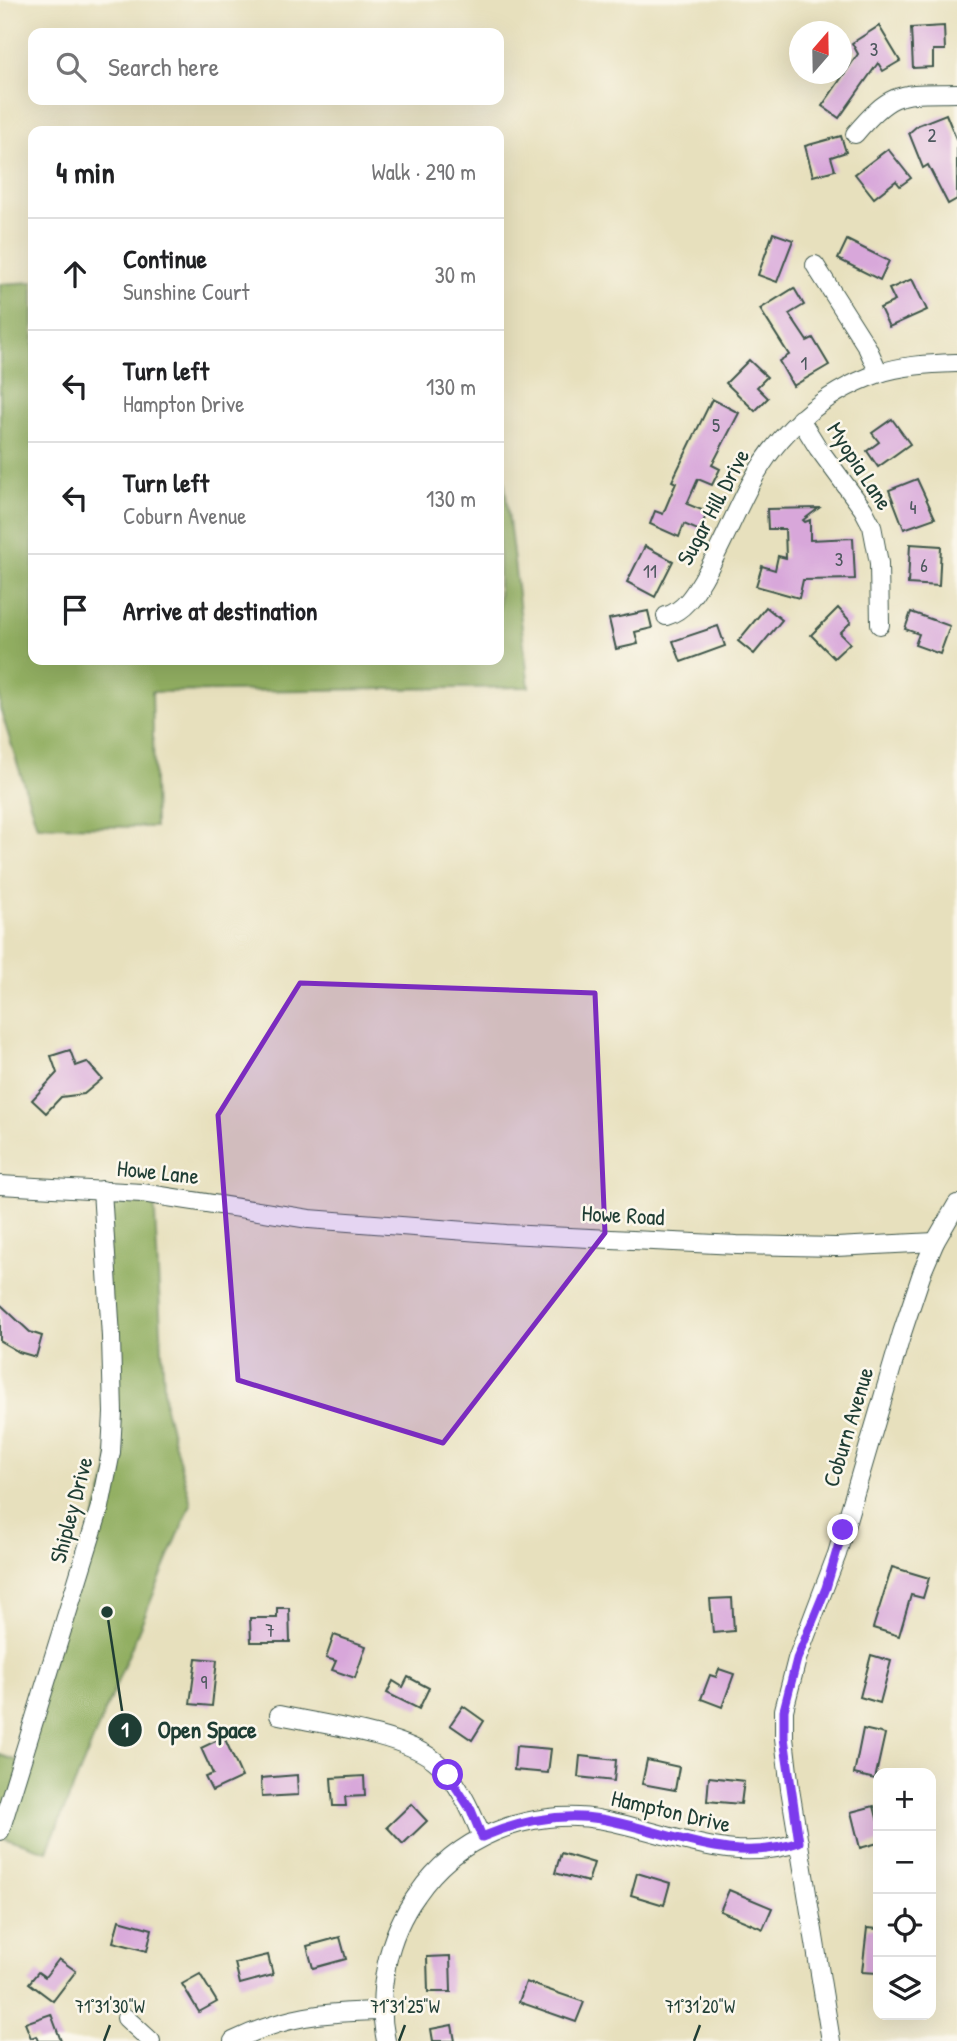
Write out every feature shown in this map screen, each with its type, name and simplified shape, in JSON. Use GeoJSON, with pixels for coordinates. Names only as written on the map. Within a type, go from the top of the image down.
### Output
{"type":"FeatureCollection","features":[{"type":"Feature","properties":{"kind":"street"},"geometry":{"type":"LineString","coordinates":[[855,134],[872,113],[895,97],[910,93],[957,93]]}},
{"type":"Feature","properties":{"kind":"street"},"geometry":{"type":"LineString","coordinates":[[815,265],[867,347],[878,373]]}},
{"type":"Feature","properties":{"kind":"street","name":"Sugar Hill Drive"},"geometry":{"type":"LineString","coordinates":[[666,616],[675,614],[695,592],[769,452],[800,419],[827,399],[878,373],[908,367],[957,363]]}},
{"type":"Feature","properties":{"kind":"street","name":"Myopia Lane"},"geometry":{"type":"LineString","coordinates":[[800,419],[872,526],[879,563],[880,625]]}},
{"type":"Feature","properties":{"kind":"street","name":"Howe Lane"},"geometry":{"type":"LineString","coordinates":[[0,1185],[177,1198],[309,1219]]}},
{"type":"Feature","properties":{"kind":"street","name":"Shipley Drive"},"geometry":{"type":"LineString","coordinates":[[0,1831],[109,1470],[113,1413],[112,1350],[102,1191]]}},
{"type":"Feature","properties":{"kind":"street","name":"Coburn Avenue"},"geometry":{"type":"LineString","coordinates":[[831,2041],[784,1738],[784,1710],[788,1686],[837,1554],[902,1333],[935,1242],[957,1204]]}},
{"type":"Feature","properties":{"kind":"street","name":"Howe Road"},"geometry":{"type":"LineString","coordinates":[[309,1219],[506,1234],[737,1245],[836,1247],[935,1242]]}},
{"type":"Feature","properties":{"kind":"street"},"geometry":{"type":"LineString","coordinates":[[279,1716],[388,1740],[416,1749],[434,1759],[471,1810],[482,1837]]}},
{"type":"Feature","properties":{"kind":"street","name":"Hampton Drive"},"geometry":{"type":"LineString","coordinates":[[386,2041],[381,2011],[386,1967],[401,1922],[410,1904],[437,1870],[482,1837],[522,1822],[568,1816],[600,1819],[729,1851],[754,1852],[782,1848],[799,1842]]}},
{"type":"Feature","properties":{"kind":"street"},"geometry":{"type":"LineString","coordinates":[[233,2041],[257,2029],[291,2018],[326,2013],[381,2011]]}},
{"type":"Feature","properties":{"kind":"street"},"geometry":{"type":"LineString","coordinates":[[126,2018],[151,2041]]}},
{"type":"Feature","properties":{"kind":"highlighted area"},"geometry":{"type":"Polygon","coordinates":[[[300,983],[595,993],[605,1233],[443,1443],[238,1380],[218,1115],[300,983]]]}},
{"type":"Feature","properties":{"kind":"green space"},"geometry":{"type":"Polygon","coordinates":[[[28,282],[28,665],[504,665],[504,479],[529,687],[152,692],[155,827],[37,826],[0,708],[0,284],[28,282]]]}},
{"type":"Feature","properties":{"kind":"green space"},"geometry":{"type":"Polygon","coordinates":[[[102,1190],[154,1195],[165,1408],[191,1504],[47,1851],[0,1836],[0,1755],[21,1762],[109,1470],[102,1190]]]}},
{"type":"Feature","properties":{"kind":"building"},"geometry":{"type":"Polygon","coordinates":[[[879,26],[900,61],[883,71],[878,63],[839,118],[822,106],[837,84],[852,84],[852,63],[858,54],[852,43],[879,26]]]}},
{"type":"Feature","properties":{"kind":"building"},"geometry":{"type":"Polygon","coordinates":[[[944,26],[945,50],[933,50],[933,67],[913,68],[911,28],[944,26]]]}},
{"type":"Feature","properties":{"kind":"building"},"geometry":{"type":"Polygon","coordinates":[[[946,114],[957,141],[957,199],[948,204],[928,165],[923,168],[909,133],[918,125],[946,114]]]}},
{"type":"Feature","properties":{"kind":"building"},"geometry":{"type":"Polygon","coordinates":[[[841,136],[846,152],[831,157],[835,170],[813,176],[805,146],[841,136]]]}},
{"type":"Feature","properties":{"kind":"building"},"geometry":{"type":"Polygon","coordinates":[[[888,149],[911,178],[900,186],[896,181],[874,198],[855,174],[888,149]]]}},
{"type":"Feature","properties":{"kind":"building"},"geometry":{"type":"Polygon","coordinates":[[[773,233],[793,240],[777,282],[758,275],[773,233]]]}},
{"type":"Feature","properties":{"kind":"building"},"geometry":{"type":"Polygon","coordinates":[[[847,240],[889,261],[880,280],[838,259],[847,240]]]}},
{"type":"Feature","properties":{"kind":"building"},"geometry":{"type":"Polygon","coordinates":[[[912,279],[927,310],[889,327],[880,308],[895,301],[889,289],[912,279]]]}},
{"type":"Feature","properties":{"kind":"building"},"geometry":{"type":"Polygon","coordinates":[[[794,288],[804,305],[789,314],[807,341],[813,338],[829,365],[793,386],[779,361],[789,355],[760,309],[794,288]]]}},
{"type":"Feature","properties":{"kind":"building"},"geometry":{"type":"Polygon","coordinates":[[[749,360],[767,377],[757,387],[768,398],[755,411],[726,383],[749,360]]]}},
{"type":"Feature","properties":{"kind":"building"},"geometry":{"type":"Polygon","coordinates":[[[712,399],[739,413],[712,465],[720,469],[712,485],[698,479],[687,504],[707,512],[700,531],[684,524],[679,537],[650,524],[655,511],[663,514],[676,483],[672,481],[712,399]]]}},
{"type":"Feature","properties":{"kind":"building"},"geometry":{"type":"Polygon","coordinates":[[[892,419],[910,444],[878,467],[867,451],[879,442],[872,433],[892,419]]]}},
{"type":"Feature","properties":{"kind":"building"},"geometry":{"type":"Polygon","coordinates":[[[917,479],[935,518],[904,529],[889,490],[917,479]]]}},
{"type":"Feature","properties":{"kind":"building"},"geometry":{"type":"Polygon","coordinates":[[[819,508],[803,520],[810,520],[810,540],[853,538],[855,579],[803,580],[799,598],[756,586],[762,566],[775,570],[778,556],[786,558],[785,529],[768,529],[767,509],[819,508]]]}},
{"type":"Feature","properties":{"kind":"building"},"geometry":{"type":"Polygon","coordinates":[[[910,544],[941,546],[939,586],[908,584],[910,544]]]}},
{"type":"Feature","properties":{"kind":"building"},"geometry":{"type":"Polygon","coordinates":[[[645,546],[673,561],[655,597],[627,582],[645,546]]]}},
{"type":"Feature","properties":{"kind":"building"},"geometry":{"type":"Polygon","coordinates":[[[766,607],[782,620],[754,654],[738,641],[766,607]]]}},
{"type":"Feature","properties":{"kind":"building"},"geometry":{"type":"Polygon","coordinates":[[[838,608],[851,622],[840,633],[850,643],[834,658],[811,635],[838,608]]]}},
{"type":"Feature","properties":{"kind":"building"},"geometry":{"type":"Polygon","coordinates":[[[648,611],[652,628],[635,632],[638,644],[616,649],[609,619],[648,611]]]}},
{"type":"Feature","properties":{"kind":"building"},"geometry":{"type":"Polygon","coordinates":[[[911,612],[950,626],[940,654],[915,645],[919,634],[905,629],[911,612]]]}},
{"type":"Feature","properties":{"kind":"building"},"geometry":{"type":"Polygon","coordinates":[[[718,626],[725,646],[681,662],[673,641],[718,626]]]}},
{"type":"Feature","properties":{"kind":"building"},"geometry":{"type":"Polygon","coordinates":[[[70,1050],[76,1066],[87,1062],[102,1079],[84,1094],[61,1097],[46,1113],[32,1100],[57,1073],[51,1056],[70,1050]]]}},
{"type":"Feature","properties":{"kind":"building"},"geometry":{"type":"Polygon","coordinates":[[[0,1304],[30,1332],[42,1336],[36,1357],[19,1352],[0,1341],[0,1304]]]}},
{"type":"Feature","properties":{"kind":"building"},"geometry":{"type":"Polygon","coordinates":[[[892,1567],[929,1578],[923,1598],[911,1595],[899,1636],[873,1628],[892,1567]]]}},
{"type":"Feature","properties":{"kind":"building"},"geometry":{"type":"Polygon","coordinates":[[[732,1598],[734,1631],[713,1633],[710,1599],[732,1598]]]}},
{"type":"Feature","properties":{"kind":"building"},"geometry":{"type":"Polygon","coordinates":[[[277,1608],[289,1608],[290,1642],[251,1642],[250,1618],[277,1618],[277,1608]]]}},
{"type":"Feature","properties":{"kind":"building"},"geometry":{"type":"Polygon","coordinates":[[[334,1635],[366,1646],[355,1678],[332,1670],[336,1661],[326,1658],[334,1635]]]}},
{"type":"Feature","properties":{"kind":"building"},"geometry":{"type":"Polygon","coordinates":[[[871,1655],[891,1661],[880,1703],[860,1697],[871,1655]]]}},
{"type":"Feature","properties":{"kind":"building"},"geometry":{"type":"Polygon","coordinates":[[[196,1658],[217,1660],[212,1706],[190,1704],[196,1658]]]}},
{"type":"Feature","properties":{"kind":"building"},"geometry":{"type":"Polygon","coordinates":[[[719,1669],[734,1674],[722,1707],[701,1699],[710,1675],[716,1677],[719,1669]]]}},
{"type":"Feature","properties":{"kind":"building"},"geometry":{"type":"Polygon","coordinates":[[[408,1677],[429,1688],[419,1709],[387,1693],[393,1681],[403,1687],[408,1677]]]}},
{"type":"Feature","properties":{"kind":"building"},"geometry":{"type":"Polygon","coordinates":[[[463,1706],[484,1721],[472,1740],[450,1725],[463,1706]]]}},
{"type":"Feature","properties":{"kind":"building"},"geometry":{"type":"Polygon","coordinates":[[[863,1729],[885,1734],[877,1768],[873,1768],[873,1779],[854,1774],[863,1729]]]}},
{"type":"Feature","properties":{"kind":"building"},"geometry":{"type":"Polygon","coordinates":[[[224,1737],[242,1777],[212,1791],[205,1777],[213,1774],[201,1748],[224,1737]]]}},
{"type":"Feature","properties":{"kind":"building"},"geometry":{"type":"Polygon","coordinates":[[[516,1746],[551,1749],[548,1773],[514,1770],[516,1746]]]}},
{"type":"Feature","properties":{"kind":"building"},"geometry":{"type":"Polygon","coordinates":[[[580,1756],[616,1760],[614,1781],[578,1777],[580,1756]]]}},
{"type":"Feature","properties":{"kind":"building"},"geometry":{"type":"Polygon","coordinates":[[[647,1760],[679,1767],[675,1790],[642,1784],[647,1760]]]}},
{"type":"Feature","properties":{"kind":"building"},"geometry":{"type":"Polygon","coordinates":[[[297,1775],[298,1795],[262,1797],[261,1778],[297,1775]]]}},
{"type":"Feature","properties":{"kind":"building"},"geometry":{"type":"Polygon","coordinates":[[[364,1776],[365,1796],[345,1797],[346,1806],[333,1806],[331,1778],[364,1776]]]}},
{"type":"Feature","properties":{"kind":"building"},"geometry":{"type":"Polygon","coordinates":[[[709,1777],[744,1781],[741,1804],[707,1801],[709,1777]]]}},
{"type":"Feature","properties":{"kind":"building"},"geometry":{"type":"Polygon","coordinates":[[[411,1804],[427,1821],[403,1844],[387,1827],[411,1804]]]}},
{"type":"Feature","properties":{"kind":"building"},"geometry":{"type":"Polygon","coordinates":[[[873,1806],[873,1844],[860,1848],[851,1812],[873,1806]]]}},
{"type":"Feature","properties":{"kind":"building"},"geometry":{"type":"Polygon","coordinates":[[[561,1853],[594,1863],[588,1882],[555,1873],[561,1853]]]}},
{"type":"Feature","properties":{"kind":"building"},"geometry":{"type":"Polygon","coordinates":[[[637,1873],[670,1883],[664,1905],[631,1895],[637,1873]]]}},
{"type":"Feature","properties":{"kind":"building"},"geometry":{"type":"Polygon","coordinates":[[[729,1890],[772,1908],[763,1929],[720,1911],[729,1890]]]}},
{"type":"Feature","properties":{"kind":"building"},"geometry":{"type":"Polygon","coordinates":[[[119,1920],[152,1929],[147,1951],[113,1942],[119,1920]]]}},
{"type":"Feature","properties":{"kind":"building"},"geometry":{"type":"Polygon","coordinates":[[[867,1928],[873,1929],[873,1973],[862,1972],[867,1928]]]}},
{"type":"Feature","properties":{"kind":"building"},"geometry":{"type":"Polygon","coordinates":[[[340,1937],[346,1959],[313,1968],[307,1946],[340,1937]]]}},
{"type":"Feature","properties":{"kind":"building"},"geometry":{"type":"Polygon","coordinates":[[[268,1955],[273,1975],[240,1984],[235,1963],[268,1955]]]}},
{"type":"Feature","properties":{"kind":"building"},"geometry":{"type":"Polygon","coordinates":[[[450,1956],[451,1992],[428,1992],[427,1957],[450,1956]]]}},
{"type":"Feature","properties":{"kind":"building"},"geometry":{"type":"Polygon","coordinates":[[[59,1959],[76,1971],[53,2001],[29,1983],[38,1972],[45,1977],[59,1959]]]}},
{"type":"Feature","properties":{"kind":"building"},"geometry":{"type":"Polygon","coordinates":[[[200,1974],[217,2002],[199,2012],[182,1984],[200,1974]]]}},
{"type":"Feature","properties":{"kind":"building"},"geometry":{"type":"Polygon","coordinates":[[[526,1982],[584,2002],[576,2022],[519,2002],[526,1982]]]}},
{"type":"Feature","properties":{"kind":"building"},"geometry":{"type":"Polygon","coordinates":[[[51,2014],[61,2041],[38,2041],[36,2036],[31,2038],[25,2023],[51,2014]]]}},
{"type":"Feature","properties":{"kind":"building"},"geometry":{"type":"Polygon","coordinates":[[[452,2025],[455,2041],[433,2041],[431,2029],[452,2025]]]}},
{"type":"Feature","properties":{"kind":"place","name":"Open Space"},"geometry":{"type":"Point","coordinates":[107,1612]}},
{"type":"Feature","properties":{"kind":"route"},"geometry":{"type":"LineString","coordinates":[[448,1775],[471,1810],[482,1837],[522,1822],[568,1816],[600,1819],[729,1851],[754,1852],[782,1848],[799,1842],[784,1738],[784,1710],[788,1686],[826,1588],[843,1530]]}}]}
